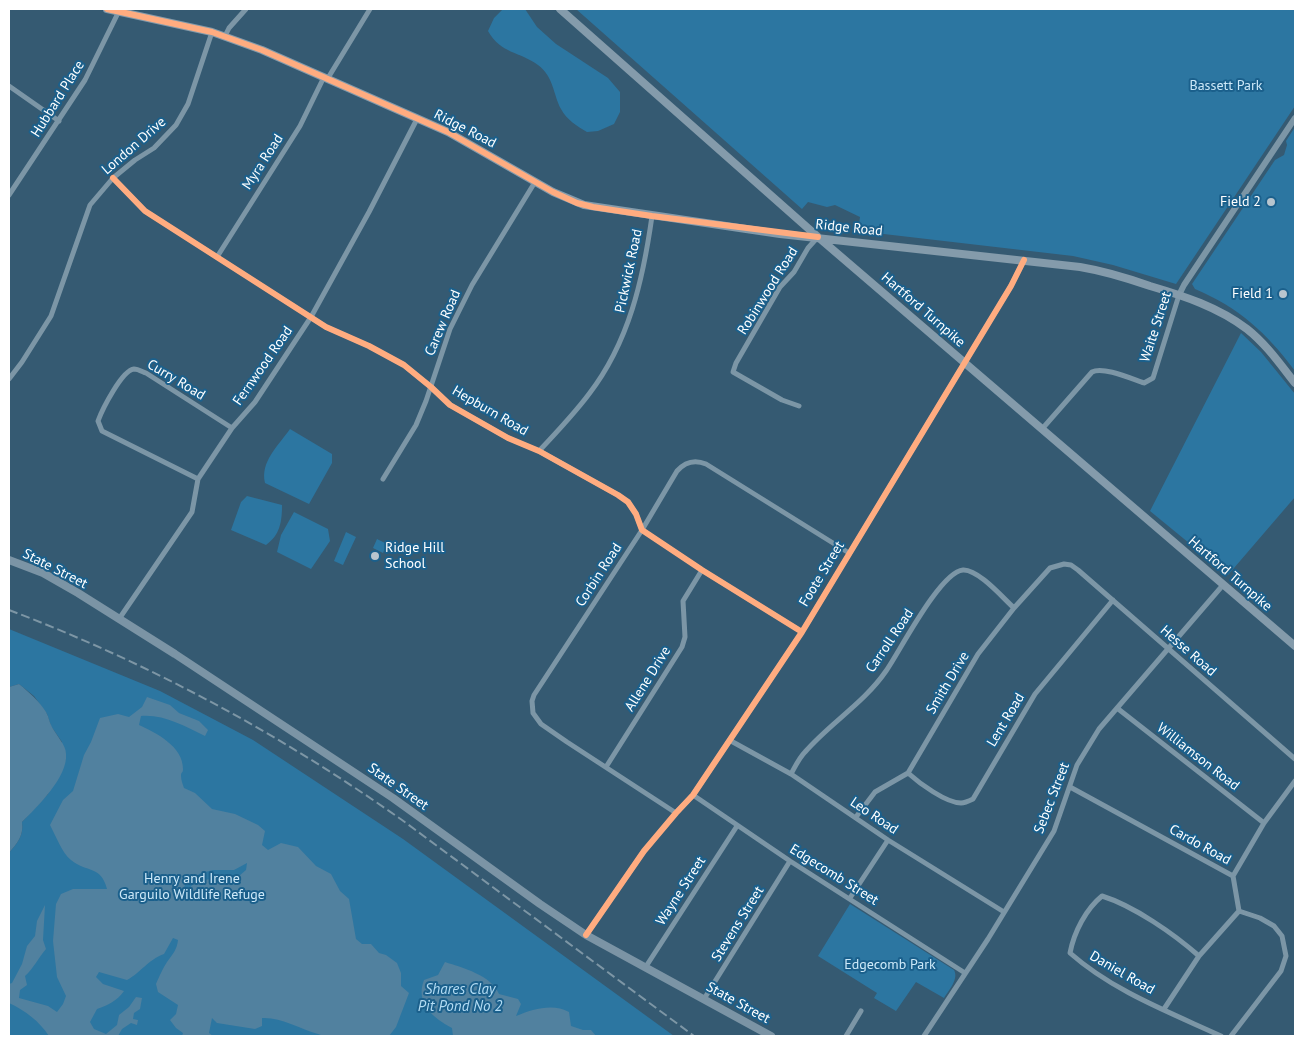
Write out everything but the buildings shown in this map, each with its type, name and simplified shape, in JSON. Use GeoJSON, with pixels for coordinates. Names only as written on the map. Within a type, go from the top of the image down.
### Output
{"type":"FeatureCollection","features":[{"type":"Feature","properties":{"kind":"main road","name":"Hartford Turnpike"},"geometry":{"type":"LineString","coordinates":[[560,9],[818,237],[1295,646]]}},
{"type":"Feature","properties":{"kind":"main road","name":"Ridge Road"},"geometry":{"type":"LineString","coordinates":[[113,10],[212,32],[262,50],[465,141],[535,182],[567,199],[584,205],[652,216],[818,237],[1090,269],[1180,295],[1218,311],[1246,329],[1264,344],[1295,383]]}},
{"type":"Feature","properties":{"kind":"main road","name":"State Street"},"geometry":{"type":"LineString","coordinates":[[9,560],[43,573],[119,619],[374,784],[532,899],[586,935],[772,1036]]}},
{"type":"Feature","properties":{"kind":"street"},"geometry":{"type":"LineString","coordinates":[[225,36],[229,28],[246,9]]}},
{"type":"Feature","properties":{"kind":"street","name":"Myra Road"},"geometry":{"type":"LineString","coordinates":[[217,257],[300,126],[326,78],[370,9]]}},
{"type":"Feature","properties":{"kind":"street","name":"Hubbard Place"},"geometry":{"type":"LineString","coordinates":[[9,195],[85,80],[113,10]]}},
{"type":"Feature","properties":{"kind":"street","name":"London Drive"},"geometry":{"type":"LineString","coordinates":[[9,379],[51,316],[90,205],[112,178],[154,148],[176,125],[188,104],[212,32]]}},
{"type":"Feature","properties":{"kind":"street"},"geometry":{"type":"LineString","coordinates":[[9,86],[59,121]]}},
{"type":"Feature","properties":{"kind":"street","name":"Waite Street"},"geometry":{"type":"LineString","coordinates":[[1042,429],[1096,370],[1144,383],[1153,378],[1184,285],[1295,118]]}},
{"type":"Feature","properties":{"kind":"street","name":"Fernwood Road"},"geometry":{"type":"LineString","coordinates":[[119,619],[192,512],[198,479],[232,428],[255,402],[311,317],[417,119]]}},
{"type":"Feature","properties":{"kind":"street","name":"Hepburn Road"},"geometry":{"type":"LineString","coordinates":[[112,178],[145,211],[326,327],[369,346],[404,365],[431,386],[450,405],[508,438],[539,451],[618,494],[628,502],[636,514],[642,530]]}},
{"type":"Feature","properties":{"kind":"street","name":"Carew Road"},"geometry":{"type":"LineString","coordinates":[[383,479],[416,425],[450,329],[472,285],[535,182]]}},
{"type":"Feature","properties":{"kind":"street","name":"Pickwick Road"},"geometry":{"type":"LineString","coordinates":[[539,451],[591,392],[625,332],[632,315],[642,274],[652,216]]}},
{"type":"Feature","properties":{"kind":"street","name":"Robinwood Road"},"geometry":{"type":"LineString","coordinates":[[799,406],[782,400],[733,372],[780,287],[794,272],[808,248],[818,237]]}},
{"type":"Feature","properties":{"kind":"street","name":"Foote Street"},"geometry":{"type":"LineString","coordinates":[[586,935],[644,851],[694,795],[802,632],[1011,286],[1024,260]]}},
{"type":"Feature","properties":{"kind":"street","name":"Curry Road"},"geometry":{"type":"LineString","coordinates":[[198,479],[102,431],[98,421],[102,411],[126,373],[134,369],[146,373],[232,428]]}},
{"type":"Feature","properties":{"kind":"street","name":"Corbin Road"},"geometry":{"type":"LineString","coordinates":[[676,813],[541,724],[533,713],[532,701],[642,530],[677,471],[684,464],[695,462],[706,464],[849,553]]}},
{"type":"Feature","properties":{"kind":"street"},"geometry":{"type":"LineString","coordinates":[[642,530],[802,632]]}},
{"type":"Feature","properties":{"kind":"street","name":"Hesse Road"},"geometry":{"type":"LineString","coordinates":[[1064,564],[1071,565],[1078,570],[1295,759]]}},
{"type":"Feature","properties":{"kind":"street","name":"Smith Drive"},"geometry":{"type":"LineString","coordinates":[[856,817],[875,792],[908,773],[978,654],[1014,608],[1050,568],[1064,564]]}},
{"type":"Feature","properties":{"kind":"street","name":"Allene Drive"},"geometry":{"type":"LineString","coordinates":[[606,767],[682,647],[685,638],[683,601],[702,570]]}},
{"type":"Feature","properties":{"kind":"street","name":"Carroll Road"},"geometry":{"type":"LineString","coordinates":[[790,774],[805,752],[859,702],[885,672],[932,599],[953,574],[965,570],[976,574],[1014,608]]}},
{"type":"Feature","properties":{"kind":"street","name":"Sebec Street"},"geometry":{"type":"LineString","coordinates":[[924,1036],[988,939],[1054,831],[1077,765],[1098,729],[1223,585]]}},
{"type":"Feature","properties":{"kind":"street","name":"Lent Road"},"geometry":{"type":"LineString","coordinates":[[908,773],[918,782],[948,800],[963,803],[972,799],[1034,694],[1113,600]]}},
{"type":"Feature","properties":{"kind":"street","name":"Williamson Road"},"geometry":{"type":"LineString","coordinates":[[1117,708],[1264,823]]}},
{"type":"Feature","properties":{"kind":"street","name":"Leo Road"},"geometry":{"type":"LineString","coordinates":[[731,741],[790,774],[888,840],[1004,912]]}},
{"type":"Feature","properties":{"kind":"street"},"geometry":{"type":"LineString","coordinates":[[1233,876],[1264,823],[1295,780]]}},
{"type":"Feature","properties":{"kind":"street","name":"Cardo Road"},"geometry":{"type":"LineString","coordinates":[[1070,786],[1233,876],[1238,911]]}},
{"type":"Feature","properties":{"kind":"street","name":"Edgecomb Street"},"geometry":{"type":"LineString","coordinates":[[694,795],[790,861],[965,972]]}},
{"type":"Feature","properties":{"kind":"street","name":"Wayne Street"},"geometry":{"type":"LineString","coordinates":[[645,968],[737,826]]}},
{"type":"Feature","properties":{"kind":"street"},"geometry":{"type":"LineString","coordinates":[[850,898],[888,840]]}},
{"type":"Feature","properties":{"kind":"street","name":"Stevens Street"},"geometry":{"type":"LineString","coordinates":[[704,999],[790,861]]}},
{"type":"Feature","properties":{"kind":"street","name":"Daniel Road"},"geometry":{"type":"LineString","coordinates":[[1199,956],[1176,936],[1114,900],[1102,896],[1092,904],[1072,940],[1070,952],[1082,964],[1110,983],[1221,1036]]}},
{"type":"Feature","properties":{"kind":"street"},"geometry":{"type":"LineString","coordinates":[[1164,1009],[1199,956],[1238,911],[1260,918],[1274,926],[1282,936],[1286,956],[1281,970],[1231,1036]]}},
{"type":"Feature","properties":{"kind":"street"},"geometry":{"type":"LineString","coordinates":[[846,1036],[860,1011]]}},
{"type":"Feature","properties":{"kind":"green space"},"geometry":{"type":"Polygon","coordinates":[[[503,9],[525,9],[537,27],[556,44],[608,78],[620,92],[620,112],[614,124],[598,131],[587,132],[566,116],[558,103],[550,80],[543,70],[531,60],[499,44],[488,31],[494,18],[503,9]]]}},
{"type":"Feature","properties":{"kind":"green space","name":"Bassett Park"},"geometry":{"type":"Polygon","coordinates":[[[576,9],[1295,9],[1295,106],[1176,284],[1113,265],[1073,256],[858,231],[860,217],[835,205],[827,207],[808,202],[802,209],[576,9]]]}},
{"type":"Feature","properties":{"kind":"green space"},"geometry":{"type":"Polygon","coordinates":[[[1295,127],[1295,371],[1274,345],[1251,322],[1225,304],[1195,289],[1192,284],[1275,160],[1284,155],[1287,145],[1286,141],[1295,127]]]}},
{"type":"Feature","properties":{"kind":"green space"},"geometry":{"type":"Polygon","coordinates":[[[1241,333],[1261,352],[1295,394],[1295,497],[1228,575],[1150,511],[1241,333]]]}},
{"type":"Feature","properties":{"kind":"green space"},"geometry":{"type":"Polygon","coordinates":[[[290,429],[332,454],[332,463],[309,504],[265,483],[265,468],[271,454],[290,429]]]}},
{"type":"Feature","properties":{"kind":"green space"},"geometry":{"type":"Polygon","coordinates":[[[247,496],[282,505],[279,528],[271,541],[266,545],[231,530],[241,502],[247,496]]]}},
{"type":"Feature","properties":{"kind":"green space"},"geometry":{"type":"Polygon","coordinates":[[[294,512],[328,529],[330,541],[311,569],[277,552],[281,535],[294,512]]]}},
{"type":"Feature","properties":{"kind":"green space"},"geometry":{"type":"Polygon","coordinates":[[[346,532],[356,537],[343,565],[334,561],[346,532]]]}},
{"type":"Feature","properties":{"kind":"green space"},"geometry":{"type":"Polygon","coordinates":[[[377,539],[387,544],[383,553],[373,548],[377,539]]]}},
{"type":"Feature","properties":{"kind":"green space","name":"Henry and Irene Garguilo Wildlife Refuge"},"geometry":{"type":"Polygon","coordinates":[[[9,629],[160,691],[253,740],[403,839],[674,1036],[9,1036],[9,853],[21,835],[22,822],[48,794],[62,742],[51,726],[47,714],[34,696],[19,684],[9,687],[9,629]]]}},
{"type":"Feature","properties":{"kind":"green space","name":"Edgecomb Park"},"geometry":{"type":"Polygon","coordinates":[[[850,904],[954,970],[954,981],[944,998],[916,982],[896,1011],[874,998],[877,993],[818,956],[850,904]]]}},
{"type":"Feature","properties":{"kind":"water"},"geometry":{"type":"Polygon","coordinates":[[[19,684],[34,697],[46,712],[66,754],[65,763],[57,782],[22,822],[21,835],[9,853],[9,687],[19,684]]]}},
{"type":"Feature","properties":{"kind":"water"},"geometry":{"type":"Polygon","coordinates":[[[147,697],[170,705],[179,713],[199,721],[208,730],[205,736],[166,719],[141,716],[139,725],[167,741],[179,754],[182,761],[183,772],[181,778],[184,788],[195,793],[212,809],[235,814],[258,825],[265,831],[262,845],[268,850],[281,843],[298,847],[316,866],[331,874],[340,891],[349,899],[356,939],[362,944],[371,944],[379,953],[386,955],[397,963],[401,973],[401,986],[409,993],[396,1027],[389,1036],[325,1036],[269,1018],[262,1018],[262,1026],[255,1029],[217,1023],[212,1018],[209,1033],[213,1036],[182,1036],[183,1033],[170,1020],[176,1014],[178,1005],[158,992],[156,984],[177,947],[178,940],[173,938],[164,954],[127,980],[99,972],[96,977],[103,984],[124,991],[112,1002],[97,1009],[90,1022],[94,1029],[106,1034],[117,1025],[119,1015],[129,1007],[136,997],[142,998],[140,1009],[134,1013],[133,1019],[138,1020],[137,1025],[131,1023],[122,1029],[118,1036],[49,1036],[32,1017],[9,1003],[9,984],[12,983],[22,964],[27,946],[35,936],[37,921],[45,905],[43,940],[46,949],[25,976],[27,985],[20,990],[19,998],[48,1006],[57,1012],[63,1004],[66,996],[57,977],[53,941],[56,904],[61,894],[73,889],[107,889],[101,876],[93,870],[77,864],[68,857],[50,825],[63,800],[73,791],[84,755],[100,718],[118,714],[129,717],[142,707],[147,697]],[[247,863],[234,870],[213,870],[201,873],[187,881],[181,893],[185,893],[195,882],[220,877],[230,878],[239,876],[246,870],[247,863]]]}},
{"type":"Feature","properties":{"kind":"water","name":"Shares Clay Pit Pond No 2"},"geometry":{"type":"Polygon","coordinates":[[[445,962],[476,973],[490,982],[499,994],[518,999],[521,1004],[516,1016],[543,1008],[563,1009],[569,1012],[571,1026],[583,1030],[591,1030],[596,1036],[453,1036],[452,1028],[438,1020],[427,1009],[422,996],[424,980],[438,975],[445,962]]]}},
{"type":"Feature","properties":{"kind":"railway"},"geometry":{"type":"LineString","coordinates":[[9,610],[112,653],[163,677],[309,758],[402,820],[694,1036]]}},
{"type":"Feature","properties":{"kind":"cycle path"},"geometry":{"type":"LineString","coordinates":[[107,9],[212,32],[262,50],[448,132],[553,192],[577,203],[652,216],[818,237]]}},
{"type":"Feature","properties":{"kind":"cycle path"},"geometry":{"type":"LineString","coordinates":[[113,178],[145,211],[326,327],[369,346],[404,365],[450,405],[508,438],[539,451],[618,495],[628,502],[636,514],[642,530],[802,632]]}},
{"type":"Feature","properties":{"kind":"cycle path"},"geometry":{"type":"LineString","coordinates":[[586,935],[644,851],[693,795],[802,632],[1011,286],[1024,260]]}},
{"type":"Feature","properties":{"kind":"place","name":"Field 2"},"geometry":{"type":"Point","coordinates":[1271,202]}},
{"type":"Feature","properties":{"kind":"place","name":"Field 1"},"geometry":{"type":"Point","coordinates":[1283,294]}},
{"type":"Feature","properties":{"kind":"place","name":"Ridge Hill School"},"geometry":{"type":"Point","coordinates":[375,556]}}]}
